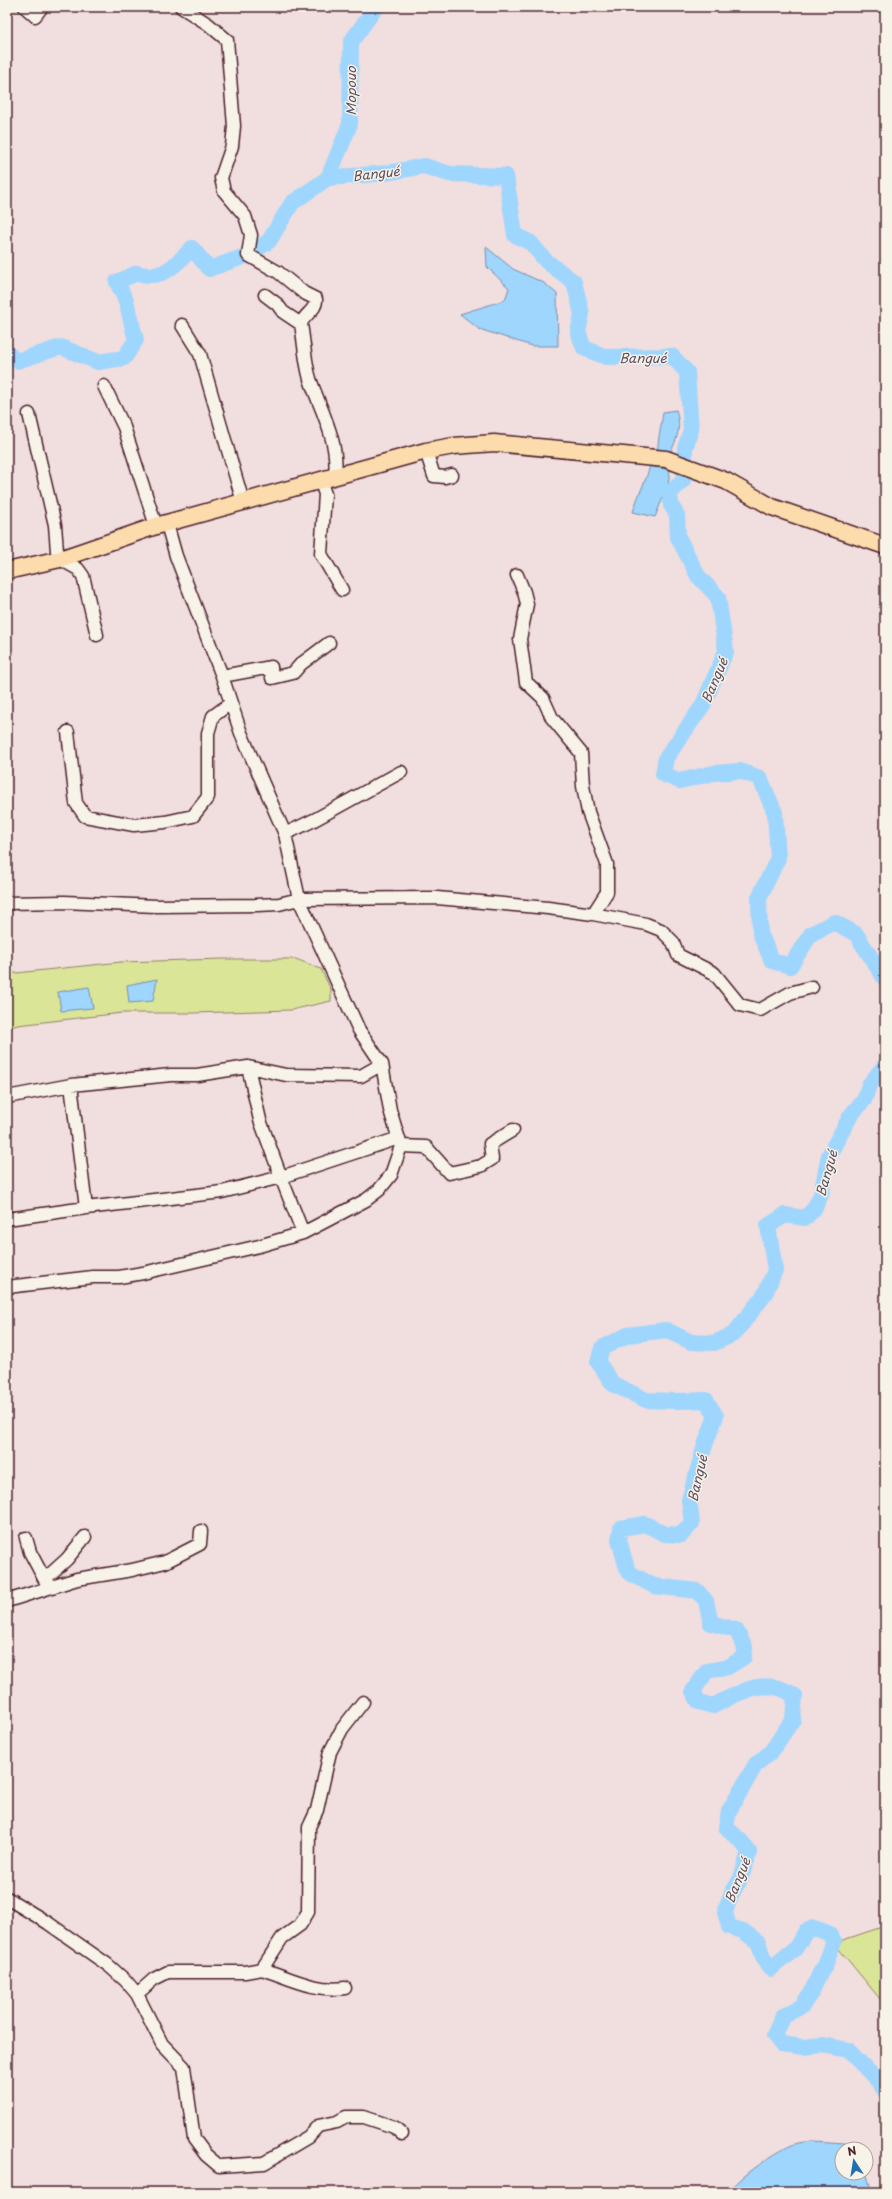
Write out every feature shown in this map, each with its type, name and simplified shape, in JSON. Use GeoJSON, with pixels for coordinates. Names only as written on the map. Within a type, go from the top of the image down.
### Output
{"type":"FeatureCollection","features":[{"type":"Feature","properties":{"kind":"main road"},"geometry":{"type":"LineString","coordinates":[[7,571],[60,559],[161,525],[426,451],[454,446],[494,443],[666,459],[726,481],[772,507],[818,521],[857,537],[885,546]]}},
{"type":"Feature","properties":{"kind":"street"},"geometry":{"type":"LineString","coordinates":[[25,7],[36,16],[42,7]]}},
{"type":"Feature","properties":{"kind":"street"},"geometry":{"type":"LineString","coordinates":[[181,7],[208,24],[227,40],[229,48],[234,126],[232,146],[221,178],[224,191],[245,216],[251,236],[248,255],[278,272],[304,293],[316,299],[314,307],[302,319],[301,324],[310,378],[324,412],[336,460],[328,478],[321,554],[342,590]]}},
{"type":"Feature","properties":{"kind":"street"},"geometry":{"type":"LineString","coordinates":[[265,295],[283,312],[301,324]]}},
{"type":"Feature","properties":{"kind":"street"},"geometry":{"type":"LineString","coordinates":[[182,325],[200,354],[243,502]]}},
{"type":"Feature","properties":{"kind":"street"},"geometry":{"type":"LineString","coordinates":[[7,1287],[93,1277],[119,1277],[143,1273],[259,1246],[303,1233],[366,1200],[379,1190],[391,1175],[400,1142],[390,1110],[382,1064],[360,1030],[299,899],[293,865],[285,834],[241,733],[222,676],[176,556],[161,525],[124,427],[104,386]]}},
{"type":"Feature","properties":{"kind":"street"},"geometry":{"type":"LineString","coordinates":[[30,414],[55,524],[57,550],[60,559],[78,569],[83,576],[97,635]]}},
{"type":"Feature","properties":{"kind":"street"},"geometry":{"type":"LineString","coordinates":[[426,451],[434,476],[452,475]]}},
{"type":"Feature","properties":{"kind":"street"},"geometry":{"type":"LineString","coordinates":[[517,575],[527,604],[520,639],[526,682],[532,690],[543,698],[552,718],[581,753],[583,786],[588,812],[607,864],[607,892],[592,914]]}},
{"type":"Feature","properties":{"kind":"street"},"geometry":{"type":"LineString","coordinates":[[222,676],[271,667],[272,678],[294,673],[301,664],[329,643]]}},
{"type":"Feature","properties":{"kind":"street"},"geometry":{"type":"LineString","coordinates":[[68,732],[76,803],[85,816],[134,825],[165,822],[194,816],[208,797],[208,733],[213,716],[231,703]]}},
{"type":"Feature","properties":{"kind":"street"},"geometry":{"type":"LineString","coordinates":[[285,834],[314,820],[401,772]]}},
{"type":"Feature","properties":{"kind":"street"},"geometry":{"type":"LineString","coordinates":[[7,903],[64,902],[156,906],[242,905],[279,904],[299,899],[437,898],[548,908],[646,924],[661,930],[673,942],[678,954],[714,973],[740,1005],[760,1010],[790,993],[812,987]]}},
{"type":"Feature","properties":{"kind":"street"},"geometry":{"type":"LineString","coordinates":[[7,1096],[71,1085],[171,1075],[197,1075],[248,1067],[286,1074],[361,1076],[382,1064]]}},
{"type":"Feature","properties":{"kind":"street"},"geometry":{"type":"LineString","coordinates":[[248,1067],[260,1120],[303,1233]]}},
{"type":"Feature","properties":{"kind":"street"},"geometry":{"type":"LineString","coordinates":[[71,1085],[86,1208]]}},
{"type":"Feature","properties":{"kind":"street"},"geometry":{"type":"LineString","coordinates":[[7,1219],[222,1192],[281,1177],[400,1142],[426,1147],[448,1173],[481,1166],[492,1159],[490,1144],[513,1130]]}},
{"type":"Feature","properties":{"kind":"street"},"geometry":{"type":"LineString","coordinates":[[7,1601],[47,1583],[132,1570],[165,1562],[200,1544],[201,1531]]}},
{"type":"Feature","properties":{"kind":"street"},"geometry":{"type":"LineString","coordinates":[[47,1583],[85,1537]]}},
{"type":"Feature","properties":{"kind":"street"},"geometry":{"type":"LineString","coordinates":[[26,1538],[30,1552],[47,1583]]}},
{"type":"Feature","properties":{"kind":"street"},"geometry":{"type":"LineString","coordinates":[[262,1969],[282,1938],[300,1925],[308,1912],[309,1828],[317,1810],[330,1752],[342,1729],[363,1702]]}},
{"type":"Feature","properties":{"kind":"street"},"geometry":{"type":"LineString","coordinates":[[7,1898],[48,1923],[108,1965],[126,1981],[137,1994],[162,2044],[184,2067],[194,2139],[206,2155],[219,2166],[264,2163],[308,2137],[318,2126],[337,2122],[346,2117],[364,2117],[394,2127],[402,2134]]}},
{"type":"Feature","properties":{"kind":"street"},"geometry":{"type":"LineString","coordinates":[[137,1994],[154,1979],[168,1972],[244,1972],[262,1969],[310,1987],[330,1990],[345,1988]]}},
{"type":"Feature","properties":{"kind":"green space"},"geometry":{"type":"Polygon","coordinates":[[[223,959],[296,959],[321,969],[331,990],[331,1001],[291,1010],[193,1013],[122,1013],[18,1025],[7,1028],[7,974],[121,962],[223,959]]]}},
{"type":"Feature","properties":{"kind":"green space"},"geometry":{"type":"Polygon","coordinates":[[[885,1926],[885,2005],[834,1943],[885,1926]]]}},
{"type":"Feature","properties":{"kind":"water"},"geometry":{"type":"Polygon","coordinates":[[[486,247],[513,269],[544,283],[557,294],[558,346],[532,346],[479,329],[460,314],[505,300],[509,288],[487,267],[486,247]]]}},
{"type":"Feature","properties":{"kind":"water"},"geometry":{"type":"Polygon","coordinates":[[[676,410],[679,423],[678,434],[674,445],[668,457],[658,456],[658,441],[663,412],[676,410]]]}},
{"type":"Feature","properties":{"kind":"water"},"geometry":{"type":"Polygon","coordinates":[[[650,466],[670,470],[668,485],[655,517],[633,512],[650,466]]]}},
{"type":"Feature","properties":{"kind":"water"},"geometry":{"type":"Polygon","coordinates":[[[157,979],[153,1001],[129,1003],[127,985],[157,979]]]}},
{"type":"Feature","properties":{"kind":"water"},"geometry":{"type":"Polygon","coordinates":[[[89,987],[93,1008],[61,1011],[58,992],[89,987]]]}},
{"type":"Feature","properties":{"kind":"water"},"geometry":{"type":"Polygon","coordinates":[[[813,2141],[834,2142],[834,2181],[869,2181],[870,2186],[868,2192],[729,2192],[741,2179],[759,2165],[779,2152],[797,2143],[813,2141]]]}},
{"type":"Feature","properties":{"kind":"waterway","name":"Mopouo"},"geometry":{"type":"LineString","coordinates":[[328,178],[350,124],[351,42],[376,7]]}},
{"type":"Feature","properties":{"kind":"waterway","name":"Bangué"},"geometry":{"type":"LineString","coordinates":[[7,353],[17,361],[61,347],[98,362],[124,358],[136,340],[126,301],[117,282],[137,273],[154,275],[168,270],[192,248],[209,269],[248,255],[269,241],[292,203],[328,178],[387,173],[424,166],[450,174],[506,176],[515,235],[531,243],[546,261],[574,282],[582,314],[578,332],[584,348],[606,357],[672,356],[687,372],[691,430],[685,448],[684,479],[670,493],[671,505],[677,515],[678,537],[698,576],[718,597],[726,651],[703,705],[666,758],[663,774],[680,781],[714,773],[740,771],[760,778],[775,813],[778,858],[759,898],[760,933],[772,961],[790,966],[811,934],[834,922],[856,934],[885,979]]}},
{"type":"Feature","properties":{"kind":"waterway","name":"Bangué"},"geometry":{"type":"LineString","coordinates":[[885,1065],[869,1085],[864,1100],[851,1115],[829,1155],[821,1195],[814,1209],[805,1218],[785,1215],[768,1226],[775,1270],[765,1294],[734,1334],[714,1343],[691,1342],[666,1330],[628,1335],[602,1348],[598,1362],[613,1384],[646,1400],[706,1400],[716,1416],[705,1445],[689,1500],[692,1523],[681,1535],[665,1534],[645,1524],[621,1528],[619,1540],[628,1572],[654,1586],[697,1591],[706,1601],[711,1623],[736,1630],[745,1647],[744,1657],[728,1667],[707,1671],[693,1691],[699,1702],[713,1706],[744,1691],[764,1686],[784,1690],[795,1696],[793,1719],[771,1752],[756,1764],[729,1811],[726,1827],[742,1842],[749,1852],[741,1878],[731,1895],[725,1912],[729,1927],[743,1931],[758,1942],[763,1957],[770,1969],[795,1949],[806,1931],[814,1928],[828,1933],[834,1941],[825,1966],[820,1973],[812,1991],[802,2006],[783,2016],[774,2035],[781,2044],[803,2047],[822,2045],[848,2050],[878,2081],[885,2091]]}}]}
